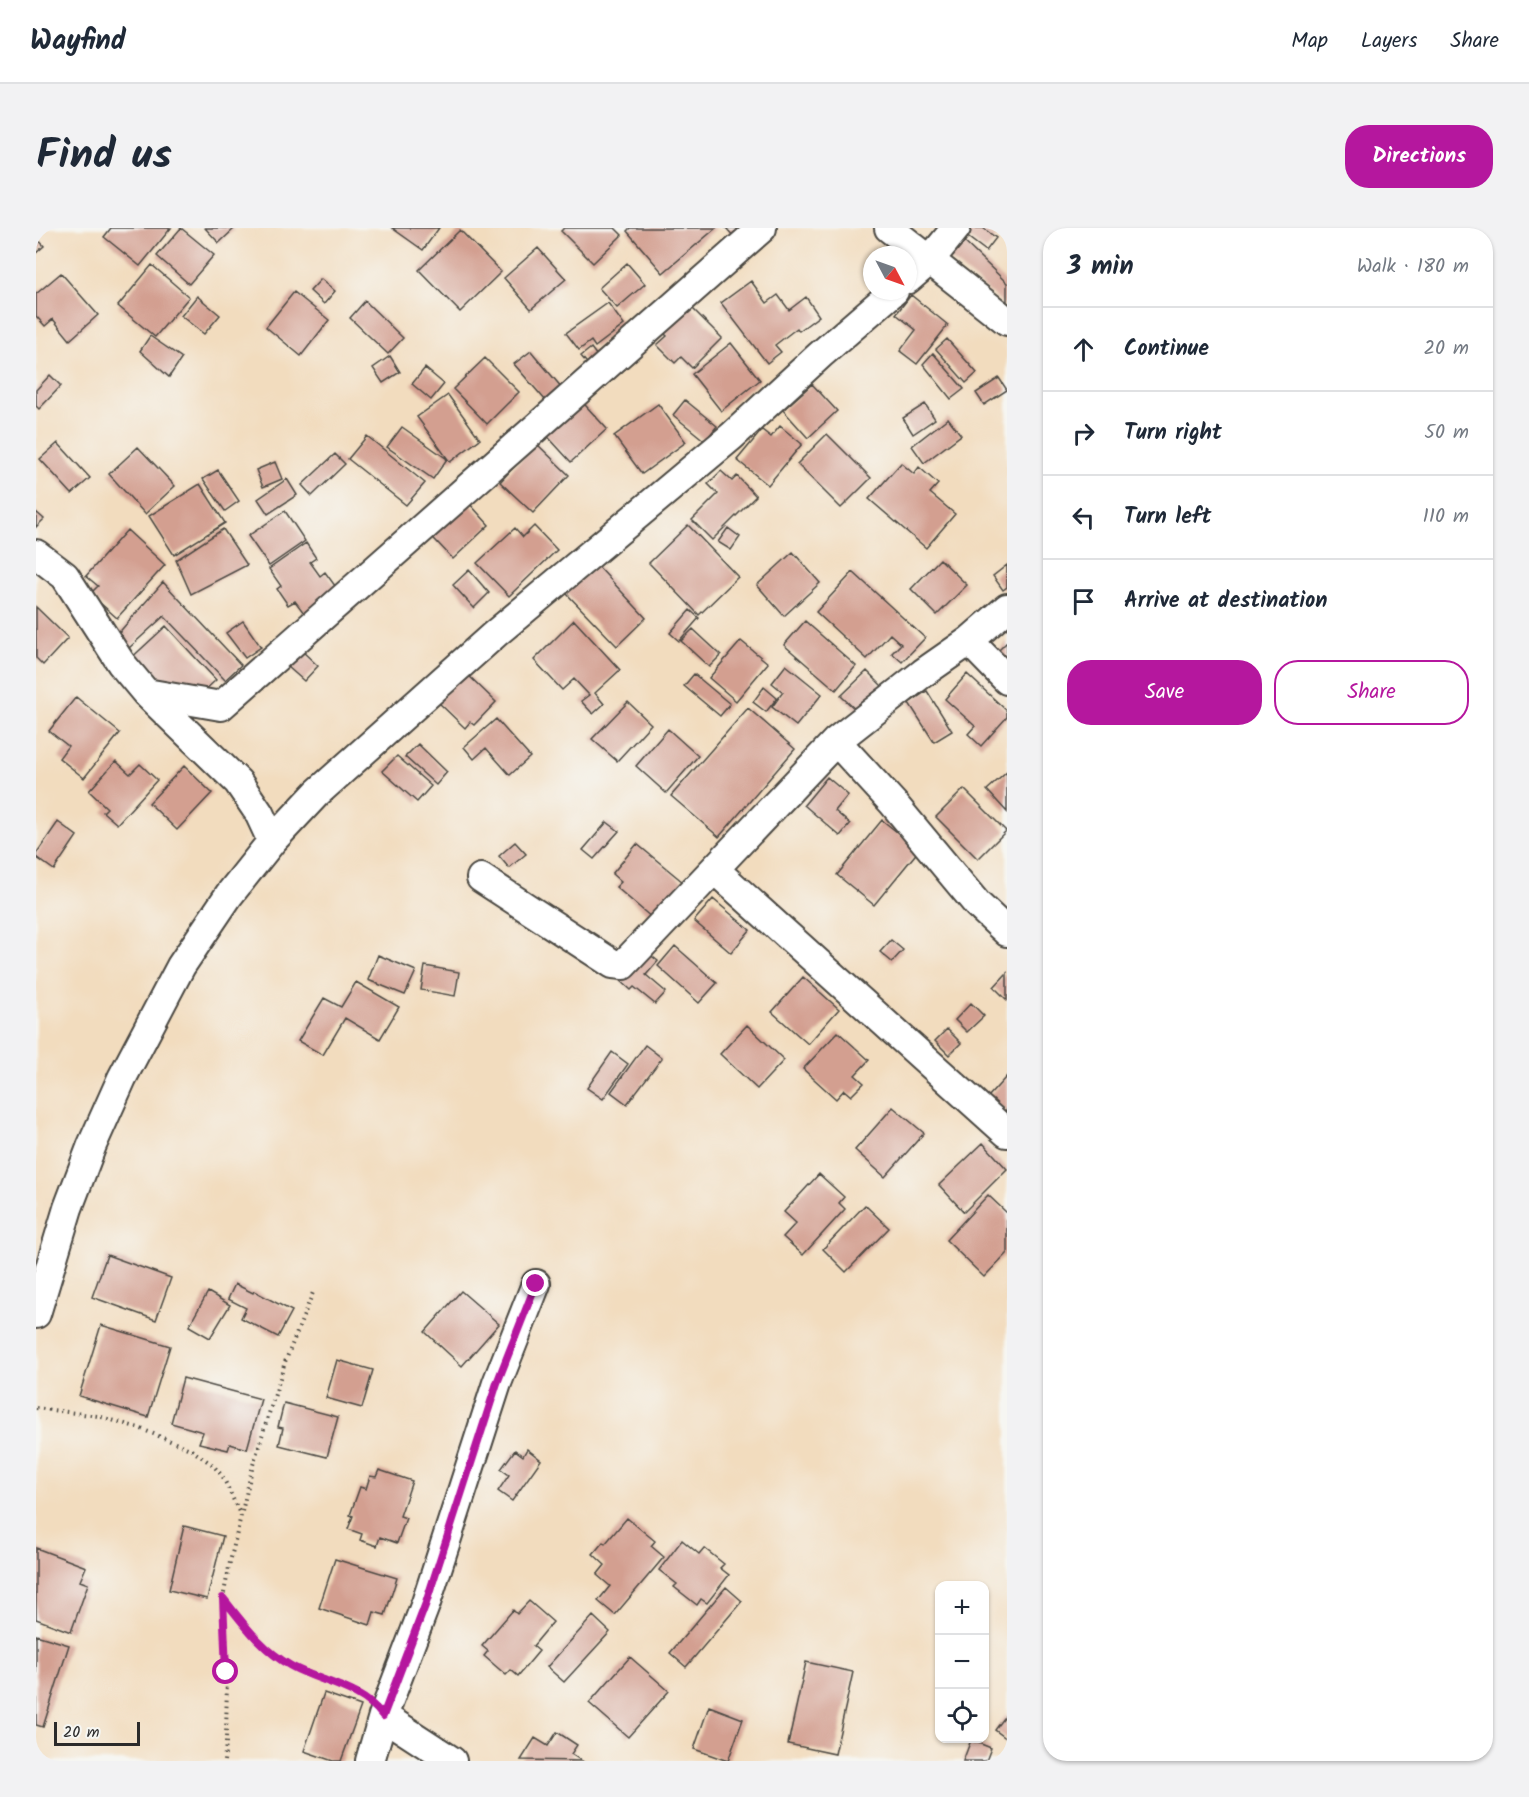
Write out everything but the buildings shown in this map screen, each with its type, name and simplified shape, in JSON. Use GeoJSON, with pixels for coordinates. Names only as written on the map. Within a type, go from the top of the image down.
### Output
{"type":"FeatureCollection","features":[{"type":"Feature","properties":{"kind":"street"},"geometry":{"type":"LineString","coordinates":[[146,693],[221,706],[762,228]]}},
{"type":"Feature","properties":{"kind":"street"},"geometry":{"type":"LineString","coordinates":[[889,228],[919,270],[1007,321]]}},
{"type":"Feature","properties":{"kind":"street"},"geometry":{"type":"LineString","coordinates":[[919,270],[956,228]]}},
{"type":"Feature","properties":{"kind":"street"},"geometry":{"type":"LineString","coordinates":[[36,1314],[68,1208],[92,1144],[122,1078],[181,966],[229,895],[272,841],[317,794],[495,634],[723,444],[884,300]]}},
{"type":"Feature","properties":{"kind":"street"},"geometry":{"type":"LineString","coordinates":[[36,554],[64,576],[121,663],[146,693],[238,783],[258,813],[272,841]]}},
{"type":"Feature","properties":{"kind":"street"},"geometry":{"type":"LineString","coordinates":[[482,878],[618,966],[623,964],[836,741],[923,673],[969,641],[1007,608]]}},
{"type":"Feature","properties":{"kind":"street"},"geometry":{"type":"LineString","coordinates":[[969,641],[1007,680]]}},
{"type":"Feature","properties":{"kind":"street"},"geometry":{"type":"LineString","coordinates":[[836,741],[893,803],[977,904],[1007,932]]}},
{"type":"Feature","properties":{"kind":"street"},"geometry":{"type":"LineString","coordinates":[[715,870],[1007,1133]]}},
{"type":"Feature","properties":{"kind":"street"},"geometry":{"type":"LineString","coordinates":[[370,1761],[383,1716],[426,1603],[497,1383],[536,1284]]}},
{"type":"Feature","properties":{"kind":"street"},"geometry":{"type":"LineString","coordinates":[[383,1716],[452,1761]]}},
{"type":"Feature","properties":{"kind":"path"},"geometry":{"type":"LineString","coordinates":[[224,1761],[226,1672],[223,1598],[253,1465],[285,1362],[314,1290]]}},
{"type":"Feature","properties":{"kind":"path"},"geometry":{"type":"LineString","coordinates":[[36,1408],[98,1416],[139,1428],[190,1449],[213,1465],[223,1477],[241,1515]]}},
{"type":"Feature","properties":{"kind":"path"},"geometry":{"type":"LineString","coordinates":[[223,1598],[255,1638],[270,1652],[291,1666],[363,1696],[383,1716]]}},
{"type":"Feature","properties":{"kind":"route"},"geometry":{"type":"LineString","coordinates":[[226,1672],[223,1598],[255,1638],[270,1652],[291,1666],[356,1692],[379,1710],[383,1716],[426,1603],[497,1383],[536,1284]]}}]}
